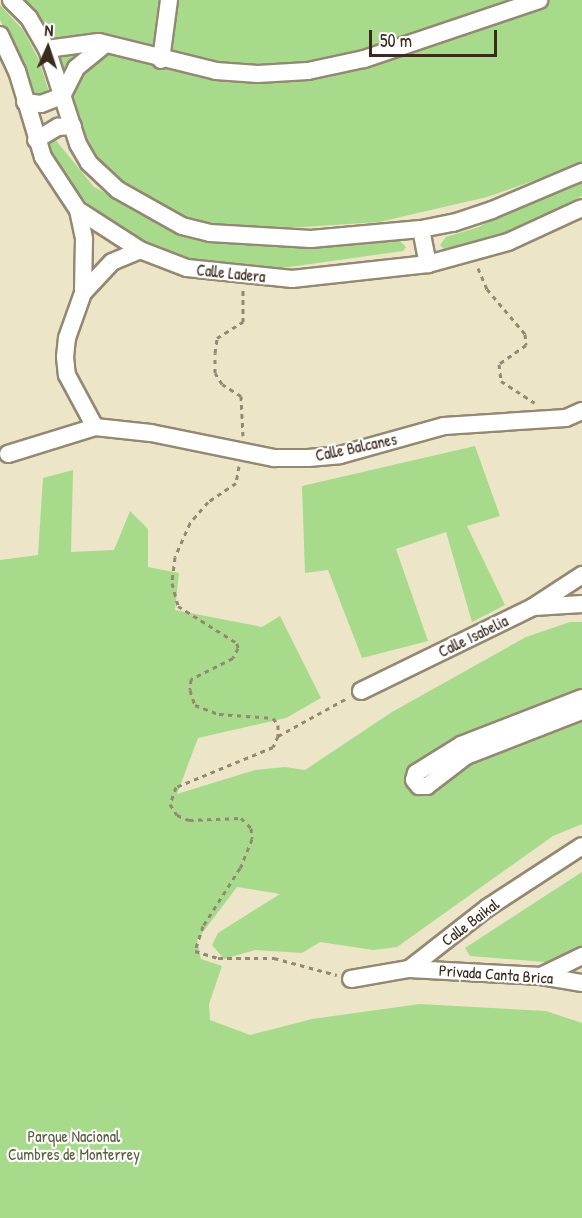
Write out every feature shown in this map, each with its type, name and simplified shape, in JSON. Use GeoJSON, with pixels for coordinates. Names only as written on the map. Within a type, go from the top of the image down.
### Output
{"type":"FeatureCollection","features":[{"type":"Feature","properties":{"kind":"street"},"geometry":{"type":"LineString","coordinates":[[11,0],[29,18],[47,49],[73,126],[89,163],[117,190],[182,226],[210,233],[311,239],[421,229],[453,224],[582,172]]}},
{"type":"Feature","properties":{"kind":"street"},"geometry":{"type":"LineString","coordinates":[[161,60],[170,0]]}},
{"type":"Feature","properties":{"kind":"street"},"geometry":{"type":"LineString","coordinates":[[47,49],[84,41],[106,44],[161,60],[216,71],[308,71],[364,59],[539,0]]}},
{"type":"Feature","properties":{"kind":"street","name":"Calle Ladera"},"geometry":{"type":"LineString","coordinates":[[0,35],[17,70],[36,140],[78,210],[140,250],[187,268],[292,279],[428,264],[508,242],[582,208]]}},
{"type":"Feature","properties":{"kind":"street"},"geometry":{"type":"LineString","coordinates":[[25,102],[41,104],[62,96],[76,68],[106,44]]}},
{"type":"Feature","properties":{"kind":"street"},"geometry":{"type":"LineString","coordinates":[[36,140],[58,127],[73,126]]}},
{"type":"Feature","properties":{"kind":"street"},"geometry":{"type":"LineString","coordinates":[[8,454],[95,427],[70,382],[65,357],[67,338],[83,293],[84,239],[78,210]]}},
{"type":"Feature","properties":{"kind":"street"},"geometry":{"type":"LineString","coordinates":[[421,229],[428,264]]}},
{"type":"Feature","properties":{"kind":"street"},"geometry":{"type":"LineString","coordinates":[[83,293],[112,262],[140,250]]}},
{"type":"Feature","properties":{"kind":"street","name":"Calle Balcanes"},"geometry":{"type":"LineString","coordinates":[[95,427],[161,435],[241,452],[308,458],[340,455],[444,426],[566,418],[582,411]]}},
{"type":"Feature","properties":{"kind":"street","name":"Calle Isabelia"},"geometry":{"type":"LineString","coordinates":[[361,691],[533,607],[582,575]]}},
{"type":"Feature","properties":{"kind":"street"},"geometry":{"type":"LineString","coordinates":[[533,607],[582,604]]}},
{"type":"Feature","properties":{"kind":"street"},"geometry":{"type":"LineString","coordinates":[[582,698],[461,745],[416,773],[414,780],[418,786],[428,786],[466,756],[582,711]]}},
{"type":"Feature","properties":{"kind":"street","name":"Calle Baikal"},"geometry":{"type":"LineString","coordinates":[[351,979],[410,969],[487,908],[582,846]]}},
{"type":"Feature","properties":{"kind":"street"},"geometry":{"type":"LineString","coordinates":[[541,976],[582,956]]}},
{"type":"Feature","properties":{"kind":"street","name":"Privada Canta Brica"},"geometry":{"type":"LineString","coordinates":[[410,969],[541,976],[582,983]]}},
{"type":"Feature","properties":{"kind":"street"},"geometry":{"type":"LineString","coordinates":[[565,979],[582,971]]}},
{"type":"Feature","properties":{"kind":"path"},"geometry":{"type":"LineString","coordinates":[[471,252],[487,288],[525,334],[526,345],[499,364],[501,381],[517,395],[566,418]]}},
{"type":"Feature","properties":{"kind":"path"},"geometry":{"type":"LineString","coordinates":[[243,275],[243,322],[217,338],[215,352],[215,374],[222,384],[241,396],[244,420],[236,483],[208,502],[190,523],[175,556],[172,584],[178,606],[237,643],[238,648],[233,658],[191,679],[190,690],[195,705],[219,714],[273,718],[278,725],[278,736],[273,747],[176,787],[170,804],[177,815],[189,820],[241,818],[251,828],[252,839],[240,868],[203,926],[195,951],[218,958],[274,958],[351,979]]}},
{"type":"Feature","properties":{"kind":"path"},"geometry":{"type":"LineString","coordinates":[[278,736],[361,691]]}},
{"type":"Feature","properties":{"kind":"green space"},"geometry":{"type":"Polygon","coordinates":[[[24,0],[582,0],[582,164],[487,197],[379,222],[272,229],[185,220],[120,184],[98,160],[73,112],[40,23],[24,0]]]}},
{"type":"Feature","properties":{"kind":"green space"},"geometry":{"type":"Polygon","coordinates":[[[0,5],[23,30],[38,58],[48,89],[42,97],[30,92],[21,59],[0,20],[0,5]]]}},
{"type":"Feature","properties":{"kind":"green space"},"geometry":{"type":"Polygon","coordinates":[[[54,138],[94,187],[177,230],[224,242],[288,246],[398,239],[406,247],[403,251],[282,268],[178,257],[143,243],[93,210],[61,171],[47,144],[54,138]]]}},
{"type":"Feature","properties":{"kind":"green space"},"geometry":{"type":"Polygon","coordinates":[[[582,180],[582,196],[502,235],[446,251],[440,245],[446,237],[479,227],[529,199],[582,180]]]}},
{"type":"Feature","properties":{"kind":"green space"},"geometry":{"type":"Polygon","coordinates":[[[475,446],[500,516],[467,526],[505,605],[472,622],[446,532],[396,549],[428,641],[362,658],[328,570],[305,573],[302,486],[475,446]]]}},
{"type":"Feature","properties":{"kind":"green space","name":"Parque Nacional Cumbres de Monterrey"},"geometry":{"type":"Polygon","coordinates":[[[73,470],[71,552],[114,550],[130,511],[148,529],[148,567],[179,573],[175,610],[262,627],[280,616],[321,698],[286,718],[198,738],[177,794],[255,770],[285,767],[305,770],[392,712],[526,637],[570,622],[582,622],[582,824],[553,836],[397,947],[373,950],[320,942],[302,953],[255,950],[224,959],[212,945],[218,933],[280,894],[237,887],[197,940],[201,959],[222,966],[209,1004],[210,1020],[250,1035],[312,1019],[420,1004],[546,1011],[582,1023],[582,1218],[0,1218],[0,560],[38,555],[43,478],[73,470]]]}},
{"type":"Feature","properties":{"kind":"green space"},"geometry":{"type":"Polygon","coordinates":[[[582,872],[582,965],[470,956],[465,948],[582,872]]]}}]}
